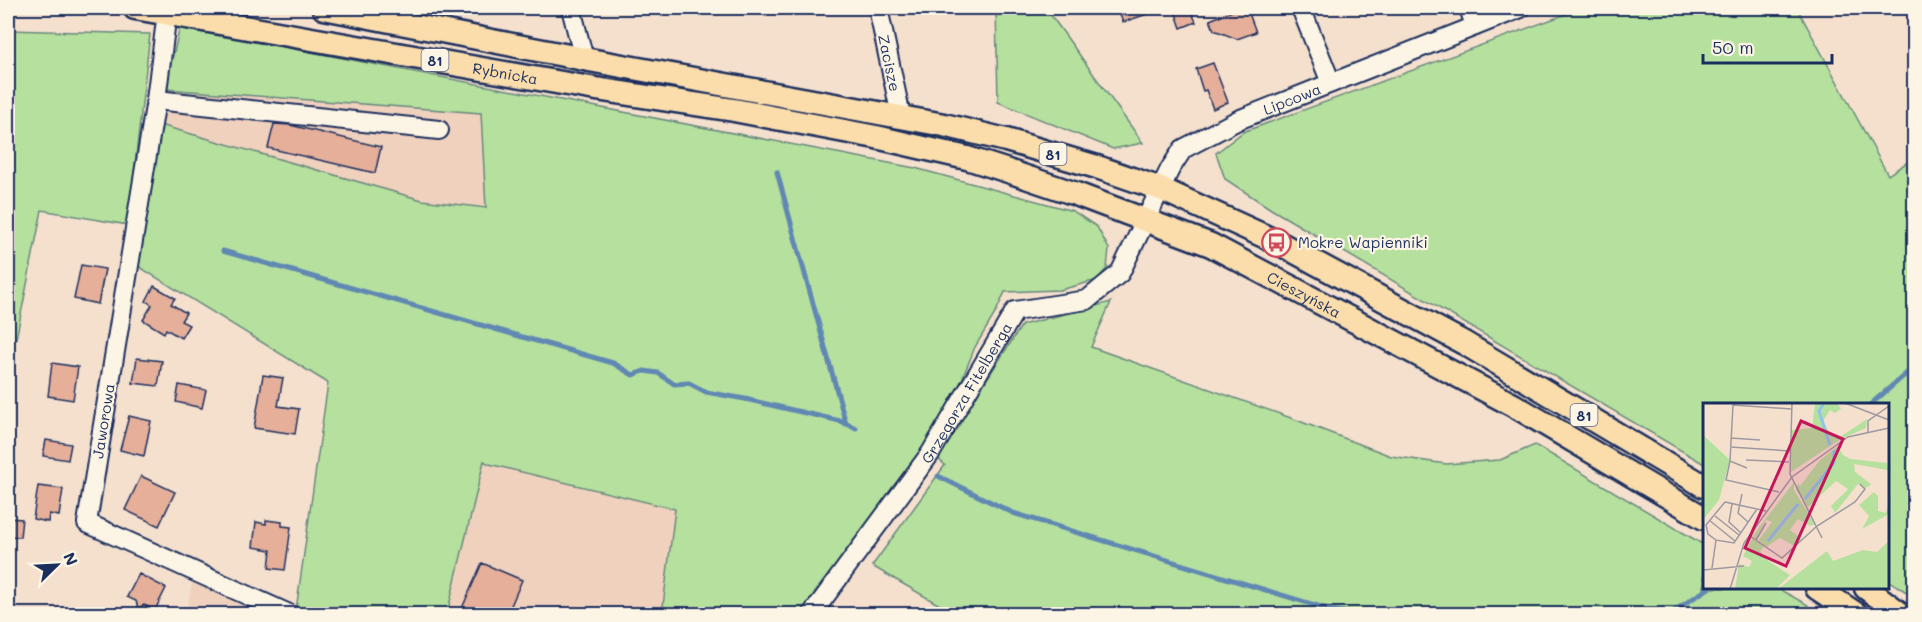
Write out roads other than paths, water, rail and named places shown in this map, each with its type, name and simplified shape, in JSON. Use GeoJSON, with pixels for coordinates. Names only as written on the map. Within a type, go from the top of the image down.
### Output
{"type":"FeatureCollection","features":[{"type":"Feature","properties":{"kind":"main road","name":"Rybnicka"},"geometry":{"type":"LineString","coordinates":[[135,8],[596,89],[734,110],[876,137]]}},
{"type":"Feature","properties":{"kind":"main road","name":"Rybnicka"},"geometry":{"type":"LineString","coordinates":[[324,8],[584,59],[893,115]]}},
{"type":"Feature","properties":{"kind":"main road","name":"81"},"geometry":{"type":"LineString","coordinates":[[893,115],[1006,140],[1097,167],[1161,189],[1277,242],[1454,337],[1703,485]]}},
{"type":"Feature","properties":{"kind":"main road","name":"Cieszyńska"},"geometry":{"type":"LineString","coordinates":[[876,137],[967,158],[1076,194],[1211,245],[1515,406],[1703,517]]}},
{"type":"Feature","properties":{"kind":"main road"},"geometry":{"type":"LineString","coordinates":[[1818,589],[1856,615]]}},
{"type":"Feature","properties":{"kind":"main road"},"geometry":{"type":"LineString","coordinates":[[1867,589],[1901,615]]}},
{"type":"Feature","properties":{"kind":"street"},"geometry":{"type":"LineString","coordinates":[[571,8],[584,59]]}},
{"type":"Feature","properties":{"kind":"street","name":"Zacisze"},"geometry":{"type":"LineString","coordinates":[[878,8],[893,115]]}},
{"type":"Feature","properties":{"kind":"street"},"geometry":{"type":"LineString","coordinates":[[1301,8],[1331,83]]}},
{"type":"Feature","properties":{"kind":"street"},"geometry":{"type":"LineString","coordinates":[[1469,8],[1476,26]]}},
{"type":"Feature","properties":{"kind":"street","name":"Lipcowa"},"geometry":{"type":"LineString","coordinates":[[1147,220],[1170,169],[1183,149],[1238,120],[1521,8]]}},
{"type":"Feature","properties":{"kind":"street"},"geometry":{"type":"LineString","coordinates":[[167,12],[156,100],[440,130]]}},
{"type":"Feature","properties":{"kind":"street","name":"Jaworowa"},"geometry":{"type":"LineString","coordinates":[[156,100],[87,523],[289,615]]}},
{"type":"Feature","properties":{"kind":"street","name":"Grzegorza Fitelberga"},"geometry":{"type":"LineString","coordinates":[[812,615],[930,454],[1015,311],[1087,300],[1120,273],[1147,220]]}},
{"type":"Feature","properties":{"kind":"waterway"},"geometry":{"type":"LineString","coordinates":[[777,172],[846,424]]}},
{"type":"Feature","properties":{"kind":"waterway"},"geometry":{"type":"LineString","coordinates":[[223,251],[613,363],[633,375],[644,371],[658,373],[674,384],[689,383],[706,392],[840,421],[856,428]]}},
{"type":"Feature","properties":{"kind":"waterway"},"geometry":{"type":"LineString","coordinates":[[1872,403],[1914,367]]}},
{"type":"Feature","properties":{"kind":"waterway"},"geometry":{"type":"LineString","coordinates":[[938,476],[1013,513],[1331,610],[1357,614]]}},
{"type":"Feature","properties":{"kind":"waterway"},"geometry":{"type":"LineString","coordinates":[[1669,614],[1707,589]]}},
{"type":"Feature","properties":{"kind":"place","name":"Mokre Wapienniki"},"geometry":{"type":"Point","coordinates":[1277,242]}}]}
